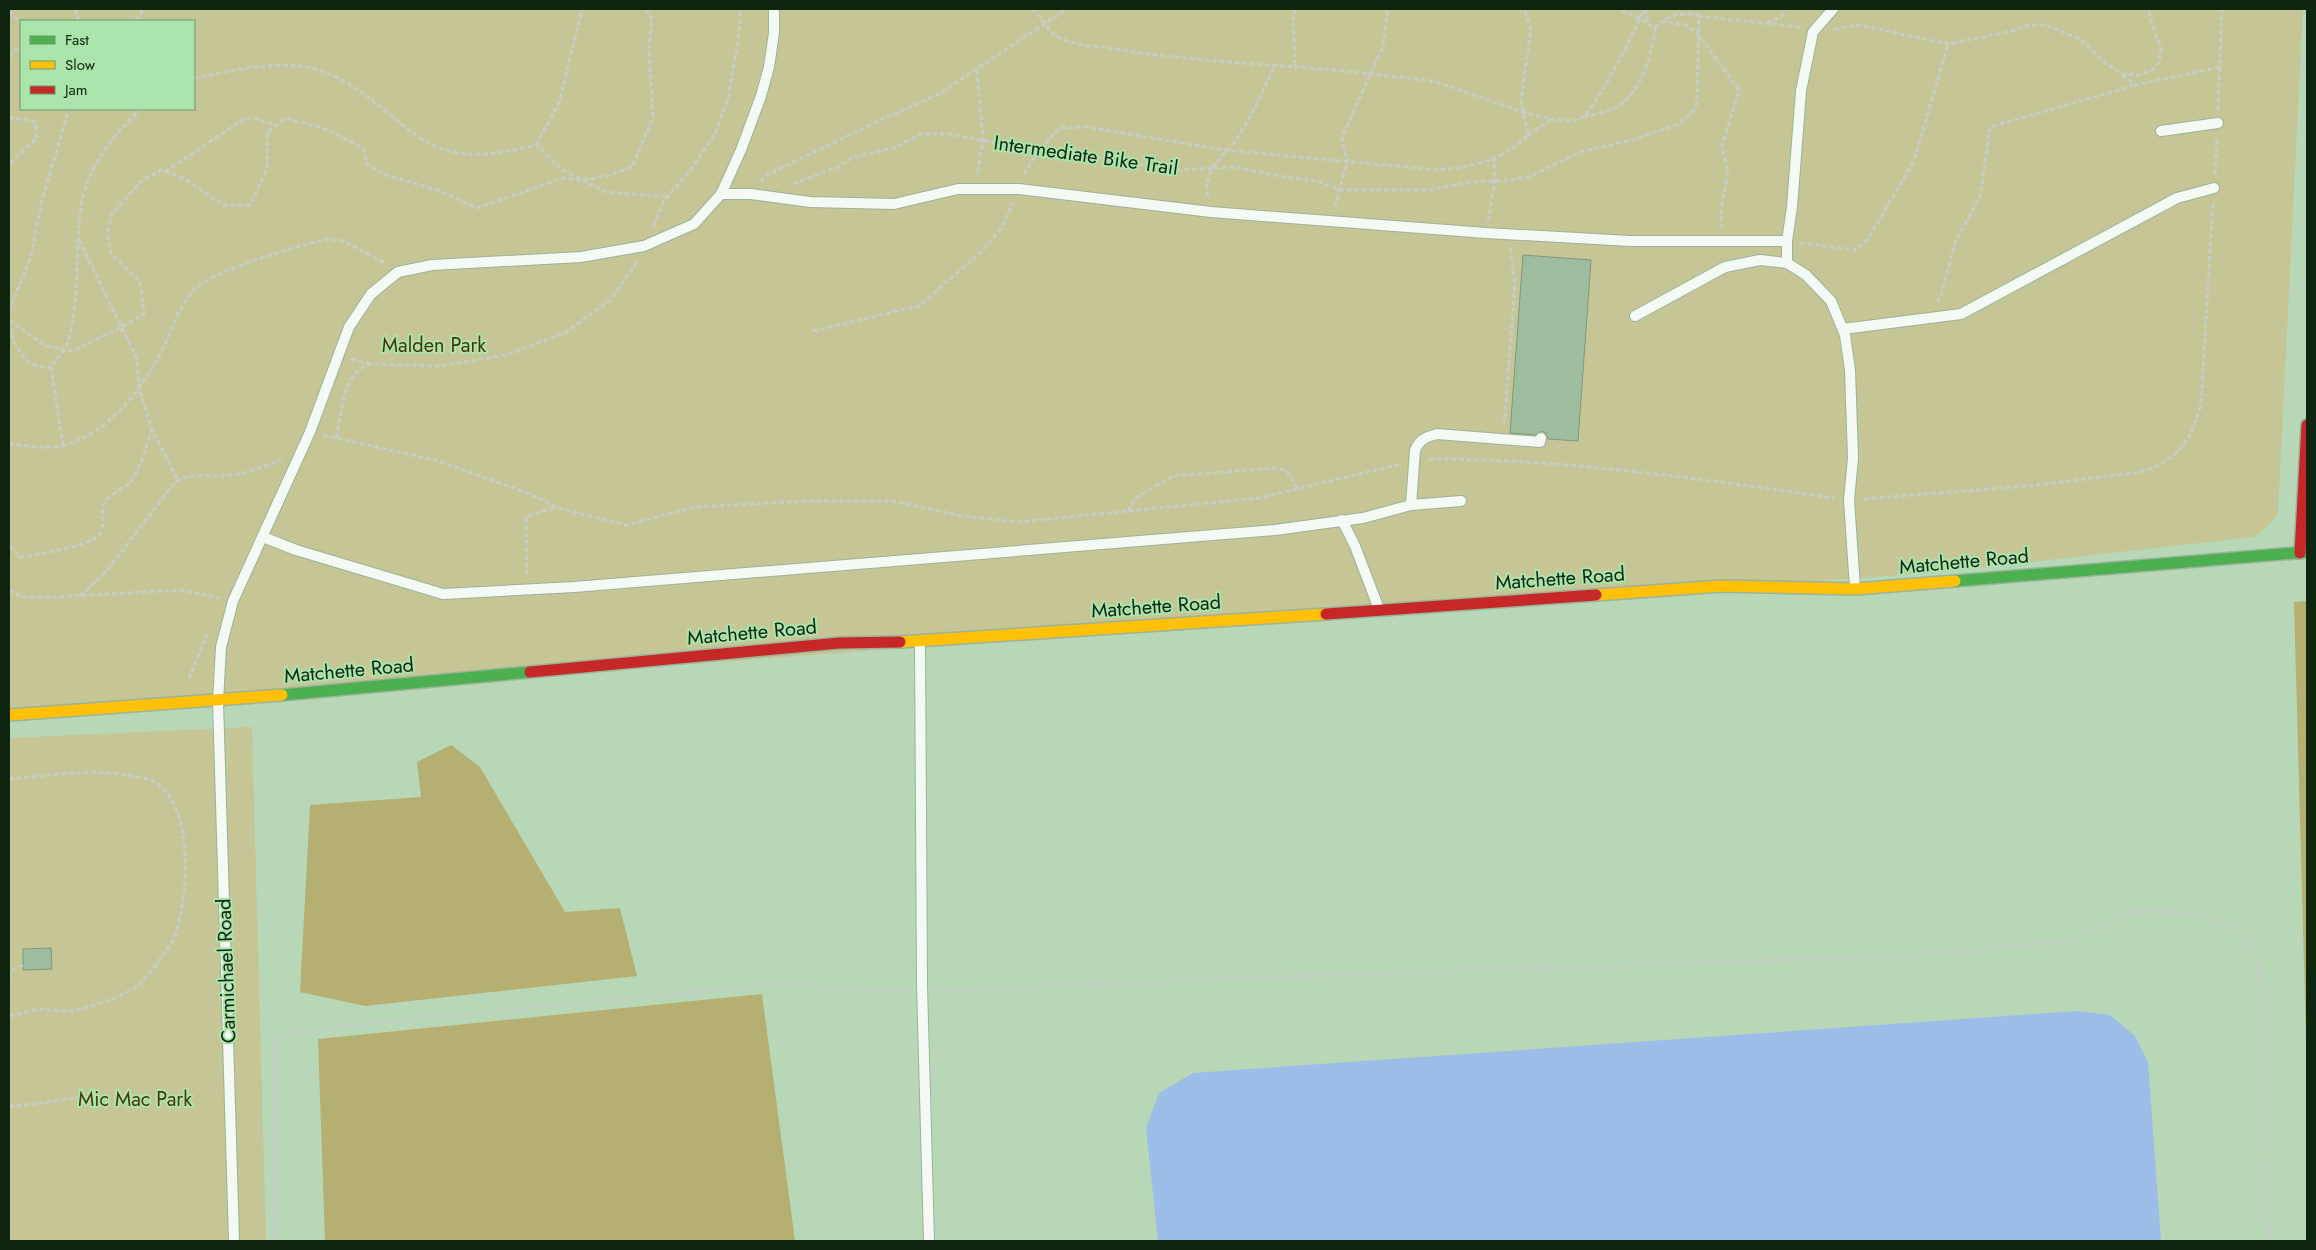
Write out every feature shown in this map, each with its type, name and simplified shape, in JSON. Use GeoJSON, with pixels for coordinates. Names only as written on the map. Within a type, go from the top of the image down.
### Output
{"type":"FeatureCollection","features":[{"type":"Feature","properties":{"kind":"main road"},"geometry":{"type":"LineString","coordinates":[[2304,552],[2307,425]]}},
{"type":"Feature","properties":{"kind":"main road","name":"Matchette Road"},"geometry":{"type":"LineString","coordinates":[[9,715],[218,701],[839,643],[920,642],[1721,586],[1855,589],[2304,552]]}},
{"type":"Feature","properties":{"kind":"lane"},"geometry":{"type":"LineString","coordinates":[[398,272],[432,265],[581,257],[644,246],[694,224],[721,194],[761,96],[769,67],[774,33],[774,9]]}},
{"type":"Feature","properties":{"kind":"lane"},"geometry":{"type":"LineString","coordinates":[[1787,263],[1787,241],[1792,207],[1801,91],[1813,32],[1833,9]]}},
{"type":"Feature","properties":{"kind":"lane"},"geometry":{"type":"LineString","coordinates":[[2161,131],[2218,123]]}},
{"type":"Feature","properties":{"kind":"lane"},"geometry":{"type":"LineString","coordinates":[[721,194],[751,194],[810,202],[894,204],[958,188],[1019,190],[1211,212],[1486,233],[1630,241],[1787,241]]}},
{"type":"Feature","properties":{"kind":"lane"},"geometry":{"type":"LineString","coordinates":[[1843,329],[1961,314],[2177,198],[2214,188]]}},
{"type":"Feature","properties":{"kind":"lane"},"geometry":{"type":"LineString","coordinates":[[1635,316],[1726,266],[1760,260],[1787,263],[1806,275],[1831,301],[1843,329],[1850,370],[1853,458],[1849,500],[1855,589]]}},
{"type":"Feature","properties":{"kind":"lane","name":"Carmichael Road"},"geometry":{"type":"LineString","coordinates":[[234,1241],[218,701],[221,647],[233,601],[310,432],[349,327],[371,294],[398,272]]}},
{"type":"Feature","properties":{"kind":"lane"},"geometry":{"type":"LineString","coordinates":[[1411,505],[1415,450],[1419,442],[1425,437],[1437,434],[1540,442],[1541,438]]}},
{"type":"Feature","properties":{"kind":"lane"},"geometry":{"type":"LineString","coordinates":[[263,537],[296,550],[443,594],[1266,531],[1363,518],[1411,505],[1461,501]]}},
{"type":"Feature","properties":{"kind":"lane"},"geometry":{"type":"LineString","coordinates":[[1342,520],[1355,546],[1380,610]]}},
{"type":"Feature","properties":{"kind":"lane"},"geometry":{"type":"LineString","coordinates":[[920,642],[922,992],[929,1241]]}},
{"type":"Feature","properties":{"kind":"path"},"geometry":{"type":"LineString","coordinates":[[137,20],[144,9]]}},
{"type":"Feature","properties":{"kind":"path"},"geometry":{"type":"LineString","coordinates":[[536,145],[558,103],[582,9]]}},
{"type":"Feature","properties":{"kind":"path"},"geometry":{"type":"LineString","coordinates":[[9,320],[46,346],[72,351],[144,314],[140,281],[111,254],[107,235],[112,214],[141,181],[161,170],[185,179],[224,205],[250,205],[268,168],[268,133],[285,118],[329,130],[364,149],[367,164],[383,174],[440,191],[477,208],[563,178],[583,180],[608,176],[632,167],[653,118],[649,49],[652,19],[646,9]]}},
{"type":"Feature","properties":{"kind":"path"},"geometry":{"type":"LineString","coordinates":[[1032,9],[1038,13],[1044,26],[1060,38],[1163,57],[1295,65],[1434,82],[1524,111],[1570,120],[1580,119],[1616,108],[1636,89],[1653,46],[1655,30],[1661,21],[1678,14],[1816,28],[1838,29],[1859,25],[1948,44],[2014,31],[2029,25],[2046,25],[2080,39],[2107,64],[2136,85]]}},
{"type":"Feature","properties":{"kind":"path"},"geometry":{"type":"LineString","coordinates":[[751,194],[765,176],[878,121],[937,95],[1067,9]]}},
{"type":"Feature","properties":{"kind":"path"},"geometry":{"type":"LineString","coordinates":[[1295,65],[1293,14],[1298,9]]}},
{"type":"Feature","properties":{"kind":"path"},"geometry":{"type":"LineString","coordinates":[[1330,222],[1348,161],[1342,137],[1383,46],[1388,9]]}},
{"type":"Feature","properties":{"kind":"path"},"geometry":{"type":"LineString","coordinates":[[1524,9],[1532,28],[1521,101],[1528,135]]}},
{"type":"Feature","properties":{"kind":"path"},"geometry":{"type":"LineString","coordinates":[[1618,9],[1640,18],[1655,30]]}},
{"type":"Feature","properties":{"kind":"path"},"geometry":{"type":"LineString","coordinates":[[1580,119],[1588,113],[1601,95],[1644,9]]}},
{"type":"Feature","properties":{"kind":"path"},"geometry":{"type":"LineString","coordinates":[[1644,9],[1648,23]]}},
{"type":"Feature","properties":{"kind":"path"},"geometry":{"type":"LineString","coordinates":[[1767,23],[1781,17],[1786,9]]}},
{"type":"Feature","properties":{"kind":"path"},"geometry":{"type":"LineString","coordinates":[[2122,74],[2138,74],[2152,70],[2159,62],[2161,49],[2151,22],[2150,9]]}},
{"type":"Feature","properties":{"kind":"path"},"geometry":{"type":"LineString","coordinates":[[9,11],[20,22]]}},
{"type":"Feature","properties":{"kind":"path","name":"Intermediate Bike Trail"},"geometry":{"type":"LineString","coordinates":[[765,196],[838,167],[853,157],[894,148],[921,134],[949,134],[1038,151],[1055,151],[1176,170],[1234,167],[1318,181],[1341,190],[1429,190],[1469,182],[1495,182],[1531,176],[1580,152],[1632,140],[1679,124],[1694,110],[1697,101],[1699,16]]}},
{"type":"Feature","properties":{"kind":"path"},"geometry":{"type":"LineString","coordinates":[[1661,21],[1686,25],[1698,34],[1739,90],[1722,146],[1728,170],[1721,210],[1722,241]]}},
{"type":"Feature","properties":{"kind":"path"},"geometry":{"type":"LineString","coordinates":[[1787,241],[1854,250],[1867,240],[1914,162],[1948,44]]}},
{"type":"Feature","properties":{"kind":"path"},"geometry":{"type":"LineString","coordinates":[[9,57],[20,45]]}},
{"type":"Feature","properties":{"kind":"path"},"geometry":{"type":"LineString","coordinates":[[1211,212],[1206,186],[1213,168],[1225,150],[1239,136],[1276,64]]}},
{"type":"Feature","properties":{"kind":"path"},"geometry":{"type":"LineString","coordinates":[[195,78],[273,66],[310,68],[333,76],[355,88],[426,142],[450,152],[476,156],[536,145]]}},
{"type":"Feature","properties":{"kind":"path"},"geometry":{"type":"LineString","coordinates":[[1925,319],[1940,296],[1956,240],[1980,197],[1990,127],[2136,85],[2221,67]]}},
{"type":"Feature","properties":{"kind":"path"},"geometry":{"type":"LineString","coordinates":[[975,189],[983,140],[977,69]]}},
{"type":"Feature","properties":{"kind":"path"},"geometry":{"type":"LineString","coordinates":[[9,312],[31,256],[42,200],[69,110]]}},
{"type":"Feature","properties":{"kind":"path"},"geometry":{"type":"LineString","coordinates":[[64,446],[51,367],[67,344],[74,313],[82,199],[95,166],[113,139],[140,110]]}},
{"type":"Feature","properties":{"kind":"path"},"geometry":{"type":"LineString","coordinates":[[9,117],[36,122],[36,138],[9,164]]}},
{"type":"Feature","properties":{"kind":"path"},"geometry":{"type":"LineString","coordinates":[[165,172],[245,118],[253,118],[276,126]]}},
{"type":"Feature","properties":{"kind":"path"},"geometry":{"type":"LineString","coordinates":[[813,331],[919,306],[980,253],[1002,229],[1024,174],[1038,151],[1059,128],[1086,127],[1225,150],[1438,170],[1464,167],[1494,159],[1516,147],[1528,135],[1553,118]]}},
{"type":"Feature","properties":{"kind":"path"},"geometry":{"type":"LineString","coordinates":[[536,145],[561,169],[606,192],[668,196]]}},
{"type":"Feature","properties":{"kind":"path"},"geometry":{"type":"LineString","coordinates":[[1486,233],[1495,182],[1494,159]]}},
{"type":"Feature","properties":{"kind":"path"},"geometry":{"type":"LineString","coordinates":[[1502,439],[1516,284],[1508,234]]}},
{"type":"Feature","properties":{"kind":"path"},"geometry":{"type":"LineString","coordinates":[[78,239],[120,328],[137,359],[139,388],[152,430],[178,480]]}},
{"type":"Feature","properties":{"kind":"path"},"geometry":{"type":"LineString","coordinates":[[9,443],[30,447],[64,446],[90,435],[118,413],[139,388],[161,352],[180,310],[195,289],[212,277],[326,239],[344,241],[367,252],[398,272]]}},
{"type":"Feature","properties":{"kind":"path"},"geometry":{"type":"LineString","coordinates":[[9,326],[25,360],[40,368],[51,367]]}},
{"type":"Feature","properties":{"kind":"path"},"geometry":{"type":"LineString","coordinates":[[9,546],[20,557],[60,550],[92,540],[100,534],[103,524],[101,510],[106,500],[130,482],[139,466],[152,430]]}},
{"type":"Feature","properties":{"kind":"path"},"geometry":{"type":"LineString","coordinates":[[80,596],[106,572],[178,480],[195,475],[231,475],[258,469],[286,458]]}},
{"type":"Feature","properties":{"kind":"path"},"geometry":{"type":"LineString","coordinates":[[1127,512],[1136,498],[1173,476],[1272,468],[1287,471],[1298,489]]}},
{"type":"Feature","properties":{"kind":"path"},"geometry":{"type":"LineString","coordinates":[[527,589],[526,517],[556,507]]}},
{"type":"Feature","properties":{"kind":"path"},"geometry":{"type":"LineString","coordinates":[[9,590],[22,597],[80,596],[182,590],[233,601]]}},
{"type":"Feature","properties":{"kind":"path"},"geometry":{"type":"LineString","coordinates":[[9,779],[98,771],[155,782],[167,793],[177,815],[184,846],[186,880],[174,939],[148,975],[137,986],[114,997],[83,1008],[62,1012],[45,1009],[32,1010],[28,1013],[9,1016]]}},
{"type":"Feature","properties":{"kind":"path"},"geometry":{"type":"LineString","coordinates":[[273,1241],[274,1038],[308,1030],[767,984],[922,992],[1251,977],[1925,955],[2076,940],[2136,911],[2194,913],[2238,928],[2255,951],[2263,1000],[2269,1241]]}},
{"type":"Feature","properties":{"kind":"path"},"geometry":{"type":"LineString","coordinates":[[9,978],[14,968],[23,965]]}},
{"type":"Feature","properties":{"kind":"path"},"geometry":{"type":"LineString","coordinates":[[9,1107],[78,1098]]}},
{"type":"Feature","properties":{"kind":"green space","name":"Malden Park"},"geometry":{"type":"Polygon","coordinates":[[[9,9],[2303,9],[2278,513],[2267,527],[2254,537],[1940,572],[9,714],[9,9]]]}},
{"type":"Feature","properties":{"kind":"green space","name":"Mic Mac Park"},"geometry":{"type":"Polygon","coordinates":[[[252,727],[266,1241],[9,1241],[9,738],[252,727]]]}},
{"type":"Feature","properties":{"kind":"shaded area"},"geometry":{"type":"Polygon","coordinates":[[[2307,601],[2307,1072],[2294,602],[2307,601]]]}},
{"type":"Feature","properties":{"kind":"shaded area"},"geometry":{"type":"Polygon","coordinates":[[[451,745],[480,767],[565,912],[620,908],[637,976],[365,1006],[300,992],[310,805],[421,797],[417,762],[451,745]]]}},
{"type":"Feature","properties":{"kind":"shaded area"},"geometry":{"type":"Polygon","coordinates":[[[762,994],[795,1241],[325,1241],[318,1039],[762,994]]]}},
{"type":"Feature","properties":{"kind":"water"},"geometry":{"type":"Polygon","coordinates":[[[2078,1011],[2110,1015],[2135,1036],[2148,1062],[2161,1241],[1158,1241],[1146,1128],[1159,1093],[1193,1073],[2078,1011]]]}},
{"type":"Feature","properties":{"kind":"building"},"geometry":{"type":"Polygon","coordinates":[[[1523,255],[1591,260],[1578,441],[1548,439],[1546,433],[1542,431],[1535,435],[1510,433],[1523,255]]]}},
{"type":"Feature","properties":{"kind":"building"},"geometry":{"type":"Polygon","coordinates":[[[51,948],[52,969],[23,970],[23,949],[51,948]]]}},
{"type":"Feature","properties":{"kind":"traffic: fast"},"geometry":{"type":"LineString","coordinates":[[1955,581],[2307,552]]}},
{"type":"Feature","properties":{"kind":"traffic: fast"},"geometry":{"type":"LineString","coordinates":[[282,695],[530,672]]}},
{"type":"Feature","properties":{"kind":"traffic: slow"},"geometry":{"type":"LineString","coordinates":[[1596,595],[1721,586],[1855,589],[1955,581]]}},
{"type":"Feature","properties":{"kind":"traffic: slow"},"geometry":{"type":"LineString","coordinates":[[900,642],[1326,614]]}},
{"type":"Feature","properties":{"kind":"traffic: slow"},"geometry":{"type":"LineString","coordinates":[[9,715],[282,695]]}},
{"type":"Feature","properties":{"kind":"traffic: jam"},"geometry":{"type":"LineString","coordinates":[[2300,553],[2307,425]]}},
{"type":"Feature","properties":{"kind":"traffic: jam"},"geometry":{"type":"LineString","coordinates":[[1326,614],[1596,595]]}},
{"type":"Feature","properties":{"kind":"traffic: jam"},"geometry":{"type":"LineString","coordinates":[[530,672],[839,643],[900,642]]}}]}
